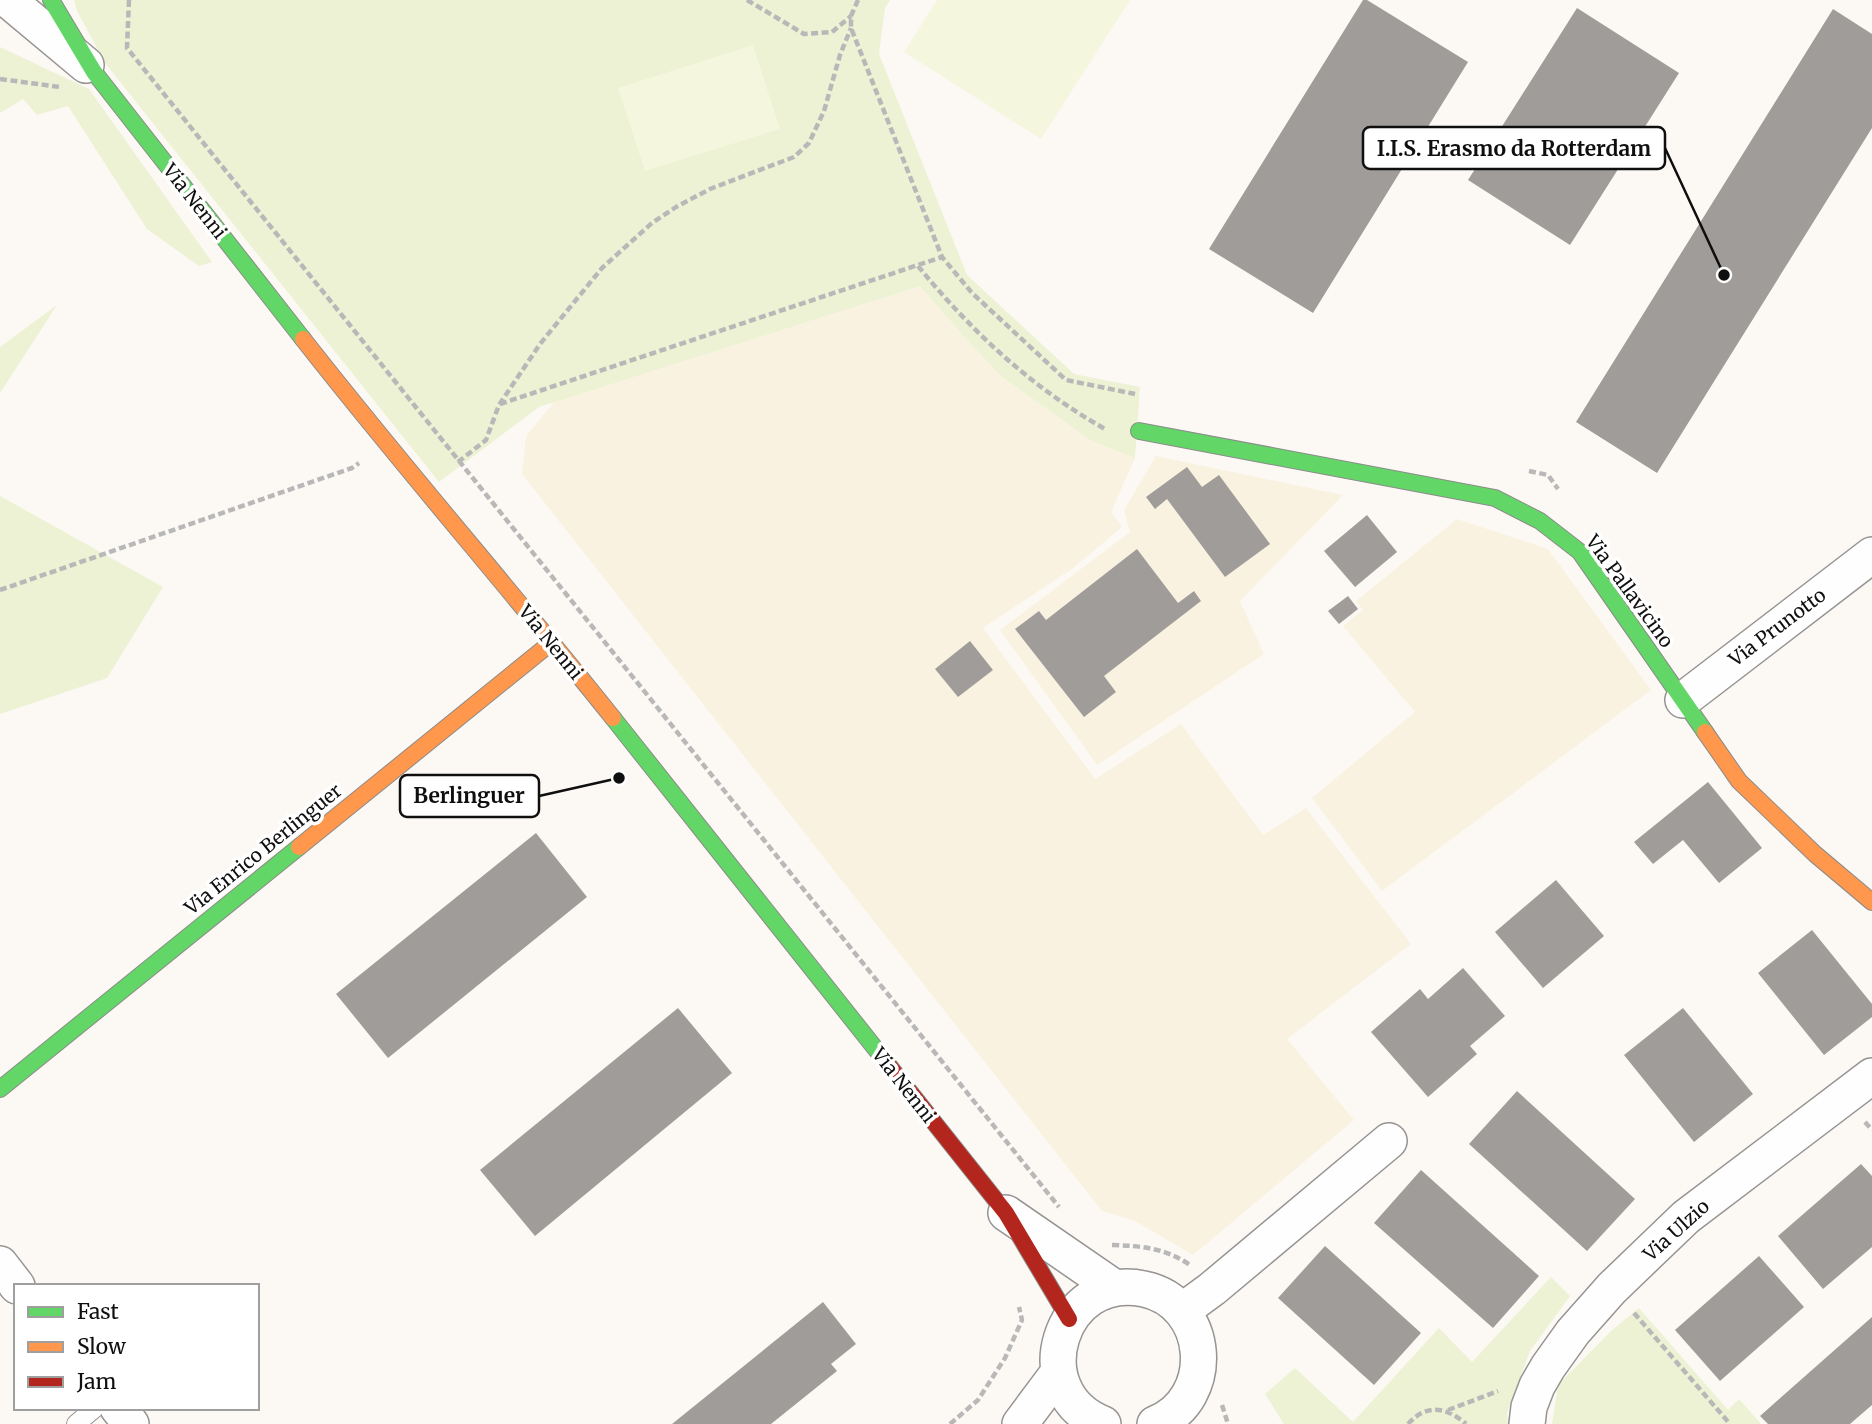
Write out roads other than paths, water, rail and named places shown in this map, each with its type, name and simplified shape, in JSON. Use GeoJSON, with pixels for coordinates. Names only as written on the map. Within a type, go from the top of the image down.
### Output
{"type":"FeatureCollection","features":[{"type":"Feature","properties":{"kind":"street","name":"Via Nenni"},"geometry":{"type":"LineString","coordinates":[[8,0],[94,72]]}},
{"type":"Feature","properties":{"kind":"street","name":"Via Nenni"},"geometry":{"type":"LineString","coordinates":[[51,0],[94,72],[386,444],[552,642],[1006,1213],[1069,1319]]}},
{"type":"Feature","properties":{"kind":"street","name":"Via Nenni"},"geometry":{"type":"LineString","coordinates":[[63,0],[94,72]]}},
{"type":"Feature","properties":{"kind":"street","name":"Via Nenni"},"geometry":{"type":"LineString","coordinates":[[0,28],[33,37],[94,72]]}},
{"type":"Feature","properties":{"kind":"street","name":"Via Pallavicino"},"geometry":{"type":"LineString","coordinates":[[1139,431],[1496,498],[1523,509],[1554,529],[1580,552],[1739,781],[1815,854],[1872,902]]}},
{"type":"Feature","properties":{"kind":"street","name":"Via Prunotto"},"geometry":{"type":"LineString","coordinates":[[1683,699],[1872,555]]}},
{"type":"Feature","properties":{"kind":"street","name":"Via Enrico Berlinguer"},"geometry":{"type":"LineString","coordinates":[[0,1088],[552,642]]}},
{"type":"Feature","properties":{"kind":"street","name":"Via Ulzio"},"geometry":{"type":"LineString","coordinates":[[1527,1424],[1536,1386],[1573,1332],[1612,1288],[1686,1217],[1872,1076]]}},
{"type":"Feature","properties":{"kind":"street"},"geometry":{"type":"LineString","coordinates":[[1182,1311],[1389,1141]]}},
{"type":"Feature","properties":{"kind":"street","name":"Via Nenni"},"geometry":{"type":"LineString","coordinates":[[1006,1213],[1115,1288]]}},
{"type":"Feature","properties":{"kind":"street"},"geometry":{"type":"LineString","coordinates":[[0,1264],[16,1284]]}},
{"type":"Feature","properties":{"kind":"street"},"geometry":{"type":"LineString","coordinates":[[1091,1422],[1069,1399],[1058,1373],[1059,1341],[1069,1319],[1089,1298],[1115,1288],[1143,1289],[1165,1297],[1182,1311],[1192,1325],[1199,1346],[1199,1376],[1176,1418]]}},
{"type":"Feature","properties":{"kind":"street"},"geometry":{"type":"LineString","coordinates":[[1020,1424],[1058,1373]]}},
{"type":"Feature","properties":{"kind":"street"},"geometry":{"type":"LineString","coordinates":[[120,1410],[131,1424]]}},
{"type":"Feature","properties":{"kind":"lane"},"geometry":{"type":"LineString","coordinates":[[76,1424],[93,1410]]}},
{"type":"Feature","properties":{"kind":"place","name":"I.I.S. Erasmo da Rotterdam"},"geometry":{"type":"Point","coordinates":[1724,275]}},
{"type":"Feature","properties":{"kind":"place","name":"Berlinguer"},"geometry":{"type":"Point","coordinates":[619,778]}}]}
